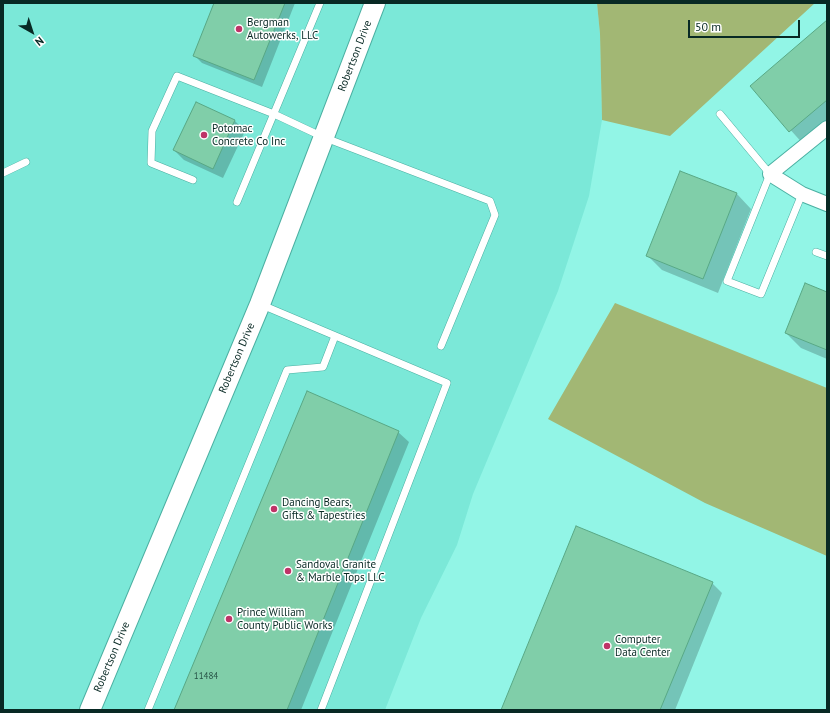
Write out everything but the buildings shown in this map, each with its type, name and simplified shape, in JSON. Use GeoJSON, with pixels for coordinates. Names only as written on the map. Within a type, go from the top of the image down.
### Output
{"type":"FeatureCollection","features":[{"type":"Feature","properties":{"kind":"street","name":"Robertson Drive"},"geometry":{"type":"LineString","coordinates":[[90,710],[260,304],[375,3]]}},
{"type":"Feature","properties":{"kind":"street"},"geometry":{"type":"LineString","coordinates":[[827,128],[770,174],[802,194],[827,204]]}},
{"type":"Feature","properties":{"kind":"lane"},"geometry":{"type":"LineString","coordinates":[[237,202],[320,3]]}},
{"type":"Feature","properties":{"kind":"lane"},"geometry":{"type":"LineString","coordinates":[[193,180],[151,164],[152,131],[177,76],[274,114],[323,138],[490,201],[495,216],[442,346]]}},
{"type":"Feature","properties":{"kind":"lane"},"geometry":{"type":"LineString","coordinates":[[720,114],[770,174],[727,281],[761,294],[802,194]]}},
{"type":"Feature","properties":{"kind":"lane"},"geometry":{"type":"LineString","coordinates":[[3,174],[26,162]]}},
{"type":"Feature","properties":{"kind":"lane"},"geometry":{"type":"LineString","coordinates":[[816,252],[827,256]]}},
{"type":"Feature","properties":{"kind":"lane"},"geometry":{"type":"LineString","coordinates":[[260,304],[447,383],[321,710]]}},
{"type":"Feature","properties":{"kind":"lane"},"geometry":{"type":"LineString","coordinates":[[148,710],[287,370],[323,367],[335,336]]}},
{"type":"Feature","properties":{"kind":"shaded area"},"geometry":{"type":"Polygon","coordinates":[[[3,3],[597,3],[600,34],[602,120],[589,196],[558,291],[473,494],[457,545],[421,618],[385,710],[3,710],[3,3]]]}},
{"type":"Feature","properties":{"kind":"shaded area"},"geometry":{"type":"Polygon","coordinates":[[[597,3],[815,3],[670,136],[602,120],[600,34],[597,3]]]}},
{"type":"Feature","properties":{"kind":"shaded area"},"geometry":{"type":"Polygon","coordinates":[[[615,303],[827,388],[827,556],[705,503],[548,419],[615,303]]]}},
{"type":"Feature","properties":{"kind":"place","name":"Bergman Autowerks, LLC"},"geometry":{"type":"Point","coordinates":[239,29]}},
{"type":"Feature","properties":{"kind":"place","name":"Potomac Concrete Co Inc"},"geometry":{"type":"Point","coordinates":[204,135]}},
{"type":"Feature","properties":{"kind":"place","name":"Dancing Bears, Gifts & Tapestries"},"geometry":{"type":"Point","coordinates":[274,509]}},
{"type":"Feature","properties":{"kind":"place","name":"Sandoval Granite & Marble Tops LLC"},"geometry":{"type":"Point","coordinates":[288,571]}},
{"type":"Feature","properties":{"kind":"place","name":"Prince William County Public Works"},"geometry":{"type":"Point","coordinates":[229,619]}},
{"type":"Feature","properties":{"kind":"place","name":"Computer Data Center"},"geometry":{"type":"Point","coordinates":[607,646]}}]}
